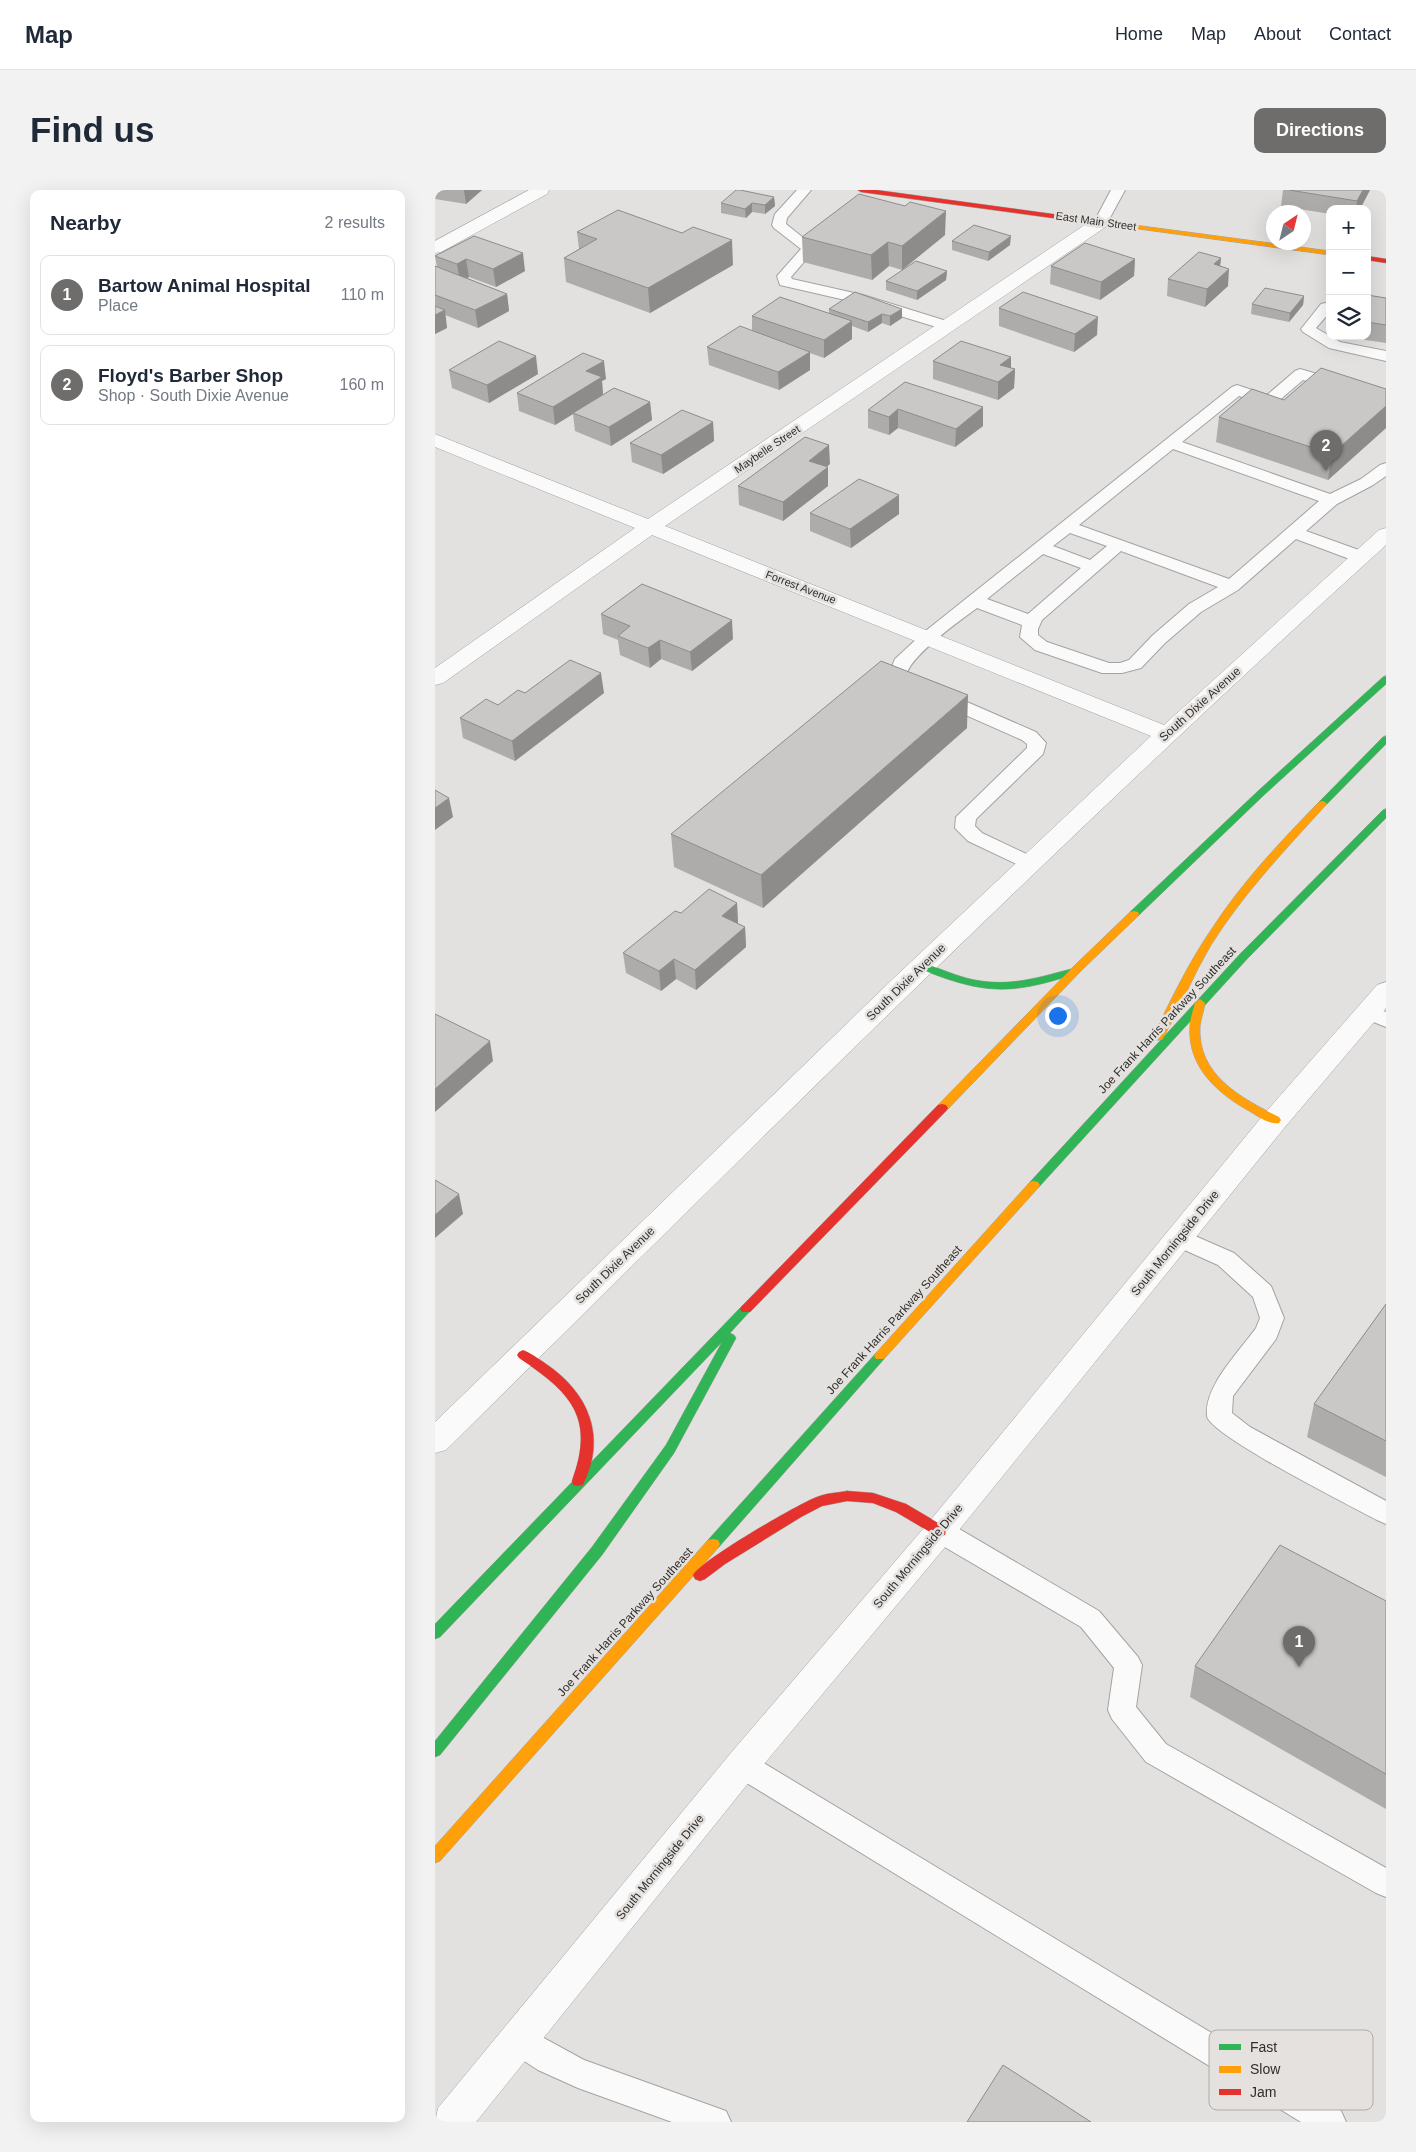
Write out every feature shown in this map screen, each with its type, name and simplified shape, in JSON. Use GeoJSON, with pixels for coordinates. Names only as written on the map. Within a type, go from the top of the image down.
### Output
{"type":"FeatureCollection","features":[{"type":"Feature","properties":{"kind":"main road","name":"East Main Street"},"geometry":{"type":"LineString","coordinates":[[861,190],[1326,252]]}},
{"type":"Feature","properties":{"kind":"main road"},"geometry":{"type":"LineString","coordinates":[[1371,258],[1386,260]]}},
{"type":"Feature","properties":{"kind":"main road"},"geometry":{"type":"LineString","coordinates":[[435,1633],[743,1312],[1077,970],[1261,793],[1386,679]]}},
{"type":"Feature","properties":{"kind":"main road"},"geometry":{"type":"LineString","coordinates":[[1147,1061],[1197,962],[1227,915],[1307,820],[1386,739]]}},
{"type":"Feature","properties":{"kind":"main road","name":"Joe Frank Harris Parkway Southeast"},"geometry":{"type":"LineString","coordinates":[[435,1856],[1147,1061],[1286,911],[1386,812]]}},
{"type":"Feature","properties":{"kind":"main road"},"geometry":{"type":"LineString","coordinates":[[922,966],[968,985],[999,989],[1028,986],[1077,970]]}},
{"type":"Feature","properties":{"kind":"main road"},"geometry":{"type":"LineString","coordinates":[[1200,1003],[1195,1026],[1195,1041],[1203,1068],[1214,1084],[1237,1101],[1275,1120]]}},
{"type":"Feature","properties":{"kind":"main road"},"geometry":{"type":"LineString","coordinates":[[435,1751],[597,1551],[664,1457],[708,1380],[743,1312]]}},
{"type":"Feature","properties":{"kind":"main road"},"geometry":{"type":"LineString","coordinates":[[523,1355],[561,1381],[575,1395],[583,1409],[587,1432],[587,1454],[576,1485]]}},
{"type":"Feature","properties":{"kind":"main road"},"geometry":{"type":"LineString","coordinates":[[656,1607],[720,1560],[796,1513],[820,1501],[847,1496],[873,1498],[901,1508],[940,1531]]}},
{"type":"Feature","properties":{"kind":"street"},"geometry":{"type":"LineString","coordinates":[[438,244],[541,190]]}},
{"type":"Feature","properties":{"kind":"street","name":"Maybelle Street"},"geometry":{"type":"LineString","coordinates":[[435,678],[649,528],[1101,222]]}},
{"type":"Feature","properties":{"kind":"street","name":"Forrest Avenue"},"geometry":{"type":"LineString","coordinates":[[435,440],[649,528],[929,637],[1167,734]]}},
{"type":"Feature","properties":{"kind":"street","name":"South Dixie Avenue"},"geometry":{"type":"LineString","coordinates":[[435,1441],[922,966],[1167,734],[1386,534]]}},
{"type":"Feature","properties":{"kind":"street","name":"South Morningside Drive"},"geometry":{"type":"LineString","coordinates":[[452,2122],[742,1765],[940,1531],[1275,1120],[1380,1007]]}},
{"type":"Feature","properties":{"kind":"lane"},"geometry":{"type":"LineString","coordinates":[[804,190],[779,217],[779,225],[809,248],[784,276],[785,282],[858,298],[948,326]]}},
{"type":"Feature","properties":{"kind":"lane"},"geometry":{"type":"LineString","coordinates":[[1101,222],[1118,190]]}},
{"type":"Feature","properties":{"kind":"lane"},"geometry":{"type":"LineString","coordinates":[[1326,307],[1308,329],[1318,339],[1359,352],[1386,356]]}},
{"type":"Feature","properties":{"kind":"lane"},"geometry":{"type":"LineString","coordinates":[[1030,863],[975,837],[965,828],[966,817],[1037,750],[1037,743],[1029,736],[906,682],[899,674],[901,663],[929,637],[1237,390],[1269,401],[1300,374],[1386,399]]}},
{"type":"Feature","properties":{"kind":"lane"},"geometry":{"type":"LineString","coordinates":[[1171,443],[1331,500]]}},
{"type":"Feature","properties":{"kind":"lane"},"geometry":{"type":"LineString","coordinates":[[1118,544],[1035,617],[1029,637],[1041,646],[1108,669],[1122,668],[1135,664],[1159,639],[1195,608],[1232,586],[1331,500],[1367,482],[1386,468]]}},
{"type":"Feature","properties":{"kind":"lane"},"geometry":{"type":"LineString","coordinates":[[1067,526],[1232,586]]}},
{"type":"Feature","properties":{"kind":"lane"},"geometry":{"type":"LineString","coordinates":[[1294,532],[1361,557]]}},
{"type":"Feature","properties":{"kind":"lane"},"geometry":{"type":"LineString","coordinates":[[1041,547],[1093,566]]}},
{"type":"Feature","properties":{"kind":"lane"},"geometry":{"type":"LineString","coordinates":[[975,601],[1032,622]]}},
{"type":"Feature","properties":{"kind":"lane"},"geometry":{"type":"LineString","coordinates":[[1179,1238],[1226,1259],[1263,1292],[1273,1318],[1267,1332],[1221,1394],[1219,1417],[1241,1434],[1386,1513]]}},
{"type":"Feature","properties":{"kind":"lane"},"geometry":{"type":"LineString","coordinates":[[940,1531],[1090,1619],[1128,1665],[1122,1710],[1156,1753],[1386,1883]]}},
{"type":"Feature","properties":{"kind":"lane"},"geometry":{"type":"LineString","coordinates":[[742,1765],[1209,2049]]}},
{"type":"Feature","properties":{"kind":"lane"},"geometry":{"type":"LineString","coordinates":[[520,2040],[549,2059],[578,2073],[715,2122]]}},
{"type":"Feature","properties":{"kind":"lane"},"geometry":{"type":"LineString","coordinates":[[1310,2110],[1330,2122]]}},
{"type":"Feature","properties":{"kind":"building"},"geometry":{"type":"Polygon","coordinates":[[[736,190],[774,197],[765,205],[752,203],[745,209],[721,203],[736,190]]]}},
{"type":"Feature","properties":{"kind":"building"},"geometry":{"type":"Polygon","coordinates":[[[1289,190],[1363,190],[1357,201],[1289,190]]]}},
{"type":"Feature","properties":{"kind":"building"},"geometry":{"type":"Polygon","coordinates":[[[859,194],[905,206],[910,202],[946,211],[902,246],[888,242],[871,255],[802,237],[859,194]]]}},
{"type":"Feature","properties":{"kind":"building"},"geometry":{"type":"Polygon","coordinates":[[[618,210],[682,233],[693,227],[732,240],[648,288],[564,258],[597,239],[577,232],[618,210]]]}},
{"type":"Feature","properties":{"kind":"building"},"geometry":{"type":"Polygon","coordinates":[[[974,225],[1011,236],[989,252],[952,241],[974,225]]]}},
{"type":"Feature","properties":{"kind":"building"},"geometry":{"type":"Polygon","coordinates":[[[474,236],[523,253],[493,269],[466,259],[457,264],[435,256],[474,236]]]}},
{"type":"Feature","properties":{"kind":"building"},"geometry":{"type":"Polygon","coordinates":[[[1085,243],[1135,259],[1101,282],[1051,266],[1085,243]]]}},
{"type":"Feature","properties":{"kind":"building"},"geometry":{"type":"Polygon","coordinates":[[[1199,252],[1221,258],[1214,264],[1229,269],[1207,289],[1168,279],[1199,252]]]}},
{"type":"Feature","properties":{"kind":"building"},"geometry":{"type":"Polygon","coordinates":[[[916,261],[947,271],[917,291],[886,281],[916,261]]]}},
{"type":"Feature","properties":{"kind":"building"},"geometry":{"type":"Polygon","coordinates":[[[435,266],[507,294],[475,310],[435,295],[435,266]]]}},
{"type":"Feature","properties":{"kind":"building"},"geometry":{"type":"Polygon","coordinates":[[[1265,288],[1304,296],[1290,313],[1252,304],[1265,288]]]}},
{"type":"Feature","properties":{"kind":"building"},"geometry":{"type":"Polygon","coordinates":[[[855,292],[902,309],[890,316],[882,314],[868,322],[829,309],[855,292]]]}},
{"type":"Feature","properties":{"kind":"building"},"geometry":{"type":"Polygon","coordinates":[[[1023,292],[1098,317],[1075,334],[999,308],[1023,292]]]}},
{"type":"Feature","properties":{"kind":"building"},"geometry":{"type":"Polygon","coordinates":[[[1371,296],[1386,298],[1386,325],[1371,323],[1371,296]]]}},
{"type":"Feature","properties":{"kind":"building"},"geometry":{"type":"Polygon","coordinates":[[[780,297],[852,321],[824,340],[752,316],[780,297]]]}},
{"type":"Feature","properties":{"kind":"building"},"geometry":{"type":"Polygon","coordinates":[[[435,306],[445,310],[435,315],[435,306]]]}},
{"type":"Feature","properties":{"kind":"building"},"geometry":{"type":"Polygon","coordinates":[[[740,326],[810,352],[778,372],[707,347],[740,326]]]}},
{"type":"Feature","properties":{"kind":"building"},"geometry":{"type":"Polygon","coordinates":[[[499,341],[536,356],[487,385],[449,370],[499,341]]]}},
{"type":"Feature","properties":{"kind":"building"},"geometry":{"type":"Polygon","coordinates":[[[961,341],[1011,357],[1000,365],[1015,369],[998,382],[933,361],[961,341]]]}},
{"type":"Feature","properties":{"kind":"building"},"geometry":{"type":"Polygon","coordinates":[[[583,353],[604,361],[586,371],[602,377],[553,407],[517,393],[583,353]]]}},
{"type":"Feature","properties":{"kind":"building"},"geometry":{"type":"Polygon","coordinates":[[[1321,368],[1386,389],[1386,406],[1332,454],[1219,417],[1252,389],[1284,400],[1321,368]]]}},
{"type":"Feature","properties":{"kind":"building"},"geometry":{"type":"Polygon","coordinates":[[[905,382],[983,407],[956,429],[898,409],[889,417],[868,410],[905,382]]]}},
{"type":"Feature","properties":{"kind":"building"},"geometry":{"type":"Polygon","coordinates":[[[614,388],[650,402],[609,427],[573,413],[614,388]]]}},
{"type":"Feature","properties":{"kind":"building"},"geometry":{"type":"Polygon","coordinates":[[[682,410],[713,422],[661,455],[630,443],[682,410]]]}},
{"type":"Feature","properties":{"kind":"building"},"geometry":{"type":"Polygon","coordinates":[[[805,437],[829,445],[809,461],[828,467],[783,502],[738,486],[805,437]]]}},
{"type":"Feature","properties":{"kind":"building"},"geometry":{"type":"Polygon","coordinates":[[[859,479],[899,495],[850,529],[810,513],[859,479]]]}},
{"type":"Feature","properties":{"kind":"building"},"geometry":{"type":"Polygon","coordinates":[[[642,584],[732,620],[690,652],[660,640],[648,648],[618,636],[630,626],[601,614],[642,584]]]}},
{"type":"Feature","properties":{"kind":"building"},"geometry":{"type":"Polygon","coordinates":[[[570,660],[601,673],[512,741],[460,718],[486,699],[498,705],[518,690],[525,693],[570,660]]]}},
{"type":"Feature","properties":{"kind":"building"},"geometry":{"type":"Polygon","coordinates":[[[881,661],[968,695],[761,875],[671,834],[881,661]]]}},
{"type":"Feature","properties":{"kind":"building"},"geometry":{"type":"Polygon","coordinates":[[[435,790],[449,798],[435,808],[435,790]]]}},
{"type":"Feature","properties":{"kind":"building"},"geometry":{"type":"Polygon","coordinates":[[[709,889],[737,903],[722,916],[745,927],[695,970],[674,959],[659,971],[623,953],[675,911],[681,913],[709,889]]]}},
{"type":"Feature","properties":{"kind":"building"},"geometry":{"type":"Polygon","coordinates":[[[435,1014],[490,1041],[435,1089],[435,1014]]]}},
{"type":"Feature","properties":{"kind":"building"},"geometry":{"type":"Polygon","coordinates":[[[435,1180],[459,1194],[435,1215],[435,1180]]]}},
{"type":"Feature","properties":{"kind":"building"},"geometry":{"type":"Polygon","coordinates":[[[1386,1304],[1386,1441],[1314,1404],[1386,1304]]]}},
{"type":"Feature","properties":{"kind":"building"},"geometry":{"type":"Polygon","coordinates":[[[1280,1545],[1386,1601],[1386,1774],[1195,1666],[1280,1545]]]}},
{"type":"Feature","properties":{"kind":"building"},"geometry":{"type":"Polygon","coordinates":[[[1003,2065],[1091,2122],[967,2122],[1003,2065]]]}},
{"type":"Feature","properties":{"kind":"traffic: fast"},"geometry":{"type":"LineString","coordinates":[[1134,914],[1261,793],[1386,679]]}},
{"type":"Feature","properties":{"kind":"traffic: fast"},"geometry":{"type":"LineString","coordinates":[[1322,804],[1386,739]]}},
{"type":"Feature","properties":{"kind":"traffic: fast"},"geometry":{"type":"LineString","coordinates":[[1034,1185],[1244,956],[1386,812]]}},
{"type":"Feature","properties":{"kind":"traffic: fast"},"geometry":{"type":"LineString","coordinates":[[922,966],[962,981],[996,987],[1030,984],[1071,972]]}},
{"type":"Feature","properties":{"kind":"traffic: fast"},"geometry":{"type":"LineString","coordinates":[[435,1633],[746,1309]]}},
{"type":"Feature","properties":{"kind":"traffic: fast"},"geometry":{"type":"LineString","coordinates":[[435,1751],[597,1551],[670,1449],[730,1338]]}},
{"type":"Feature","properties":{"kind":"traffic: fast"},"geometry":{"type":"LineString","coordinates":[[713,1544],[880,1356]]}},
{"type":"Feature","properties":{"kind":"traffic: slow"},"geometry":{"type":"LineString","coordinates":[[1089,221],[1326,252]]}},
{"type":"Feature","properties":{"kind":"traffic: slow"},"geometry":{"type":"LineString","coordinates":[[1158,1037],[1181,990],[1217,928],[1249,885],[1322,804]]}},
{"type":"Feature","properties":{"kind":"traffic: slow"},"geometry":{"type":"LineString","coordinates":[[942,1108],[1077,969],[1134,914]]}},
{"type":"Feature","properties":{"kind":"traffic: slow"},"geometry":{"type":"LineString","coordinates":[[1200,1003],[1195,1026],[1196,1044],[1200,1060],[1208,1073],[1231,1095],[1275,1120]]}},
{"type":"Feature","properties":{"kind":"traffic: slow"},"geometry":{"type":"LineString","coordinates":[[880,1356],[1034,1185]]}},
{"type":"Feature","properties":{"kind":"traffic: slow"},"geometry":{"type":"LineString","coordinates":[[435,1856],[713,1544]]}},
{"type":"Feature","properties":{"kind":"traffic: jam"},"geometry":{"type":"LineString","coordinates":[[861,190],[1089,221]]}},
{"type":"Feature","properties":{"kind":"traffic: jam"},"geometry":{"type":"LineString","coordinates":[[1371,259],[1386,261]]}},
{"type":"Feature","properties":{"kind":"traffic: jam"},"geometry":{"type":"LineString","coordinates":[[746,1309],[942,1108]]}},
{"type":"Feature","properties":{"kind":"traffic: jam"},"geometry":{"type":"LineString","coordinates":[[523,1355],[562,1383],[570,1391],[581,1411],[586,1428],[588,1448],[578,1481]]}},
{"type":"Feature","properties":{"kind":"traffic: jam"},"geometry":{"type":"LineString","coordinates":[[700,1575],[720,1560],[796,1513],[820,1501],[847,1496],[873,1498],[901,1508],[940,1531]]}},
{"type":"Feature","properties":{"kind":"place","name":"Floyd's Barber Shop"},"geometry":{"type":"Point","coordinates":[1326,471]}},
{"type":"Feature","properties":{"kind":"place","name":"Bartow Animal Hospital"},"geometry":{"type":"Point","coordinates":[1299,1667]}}]}
